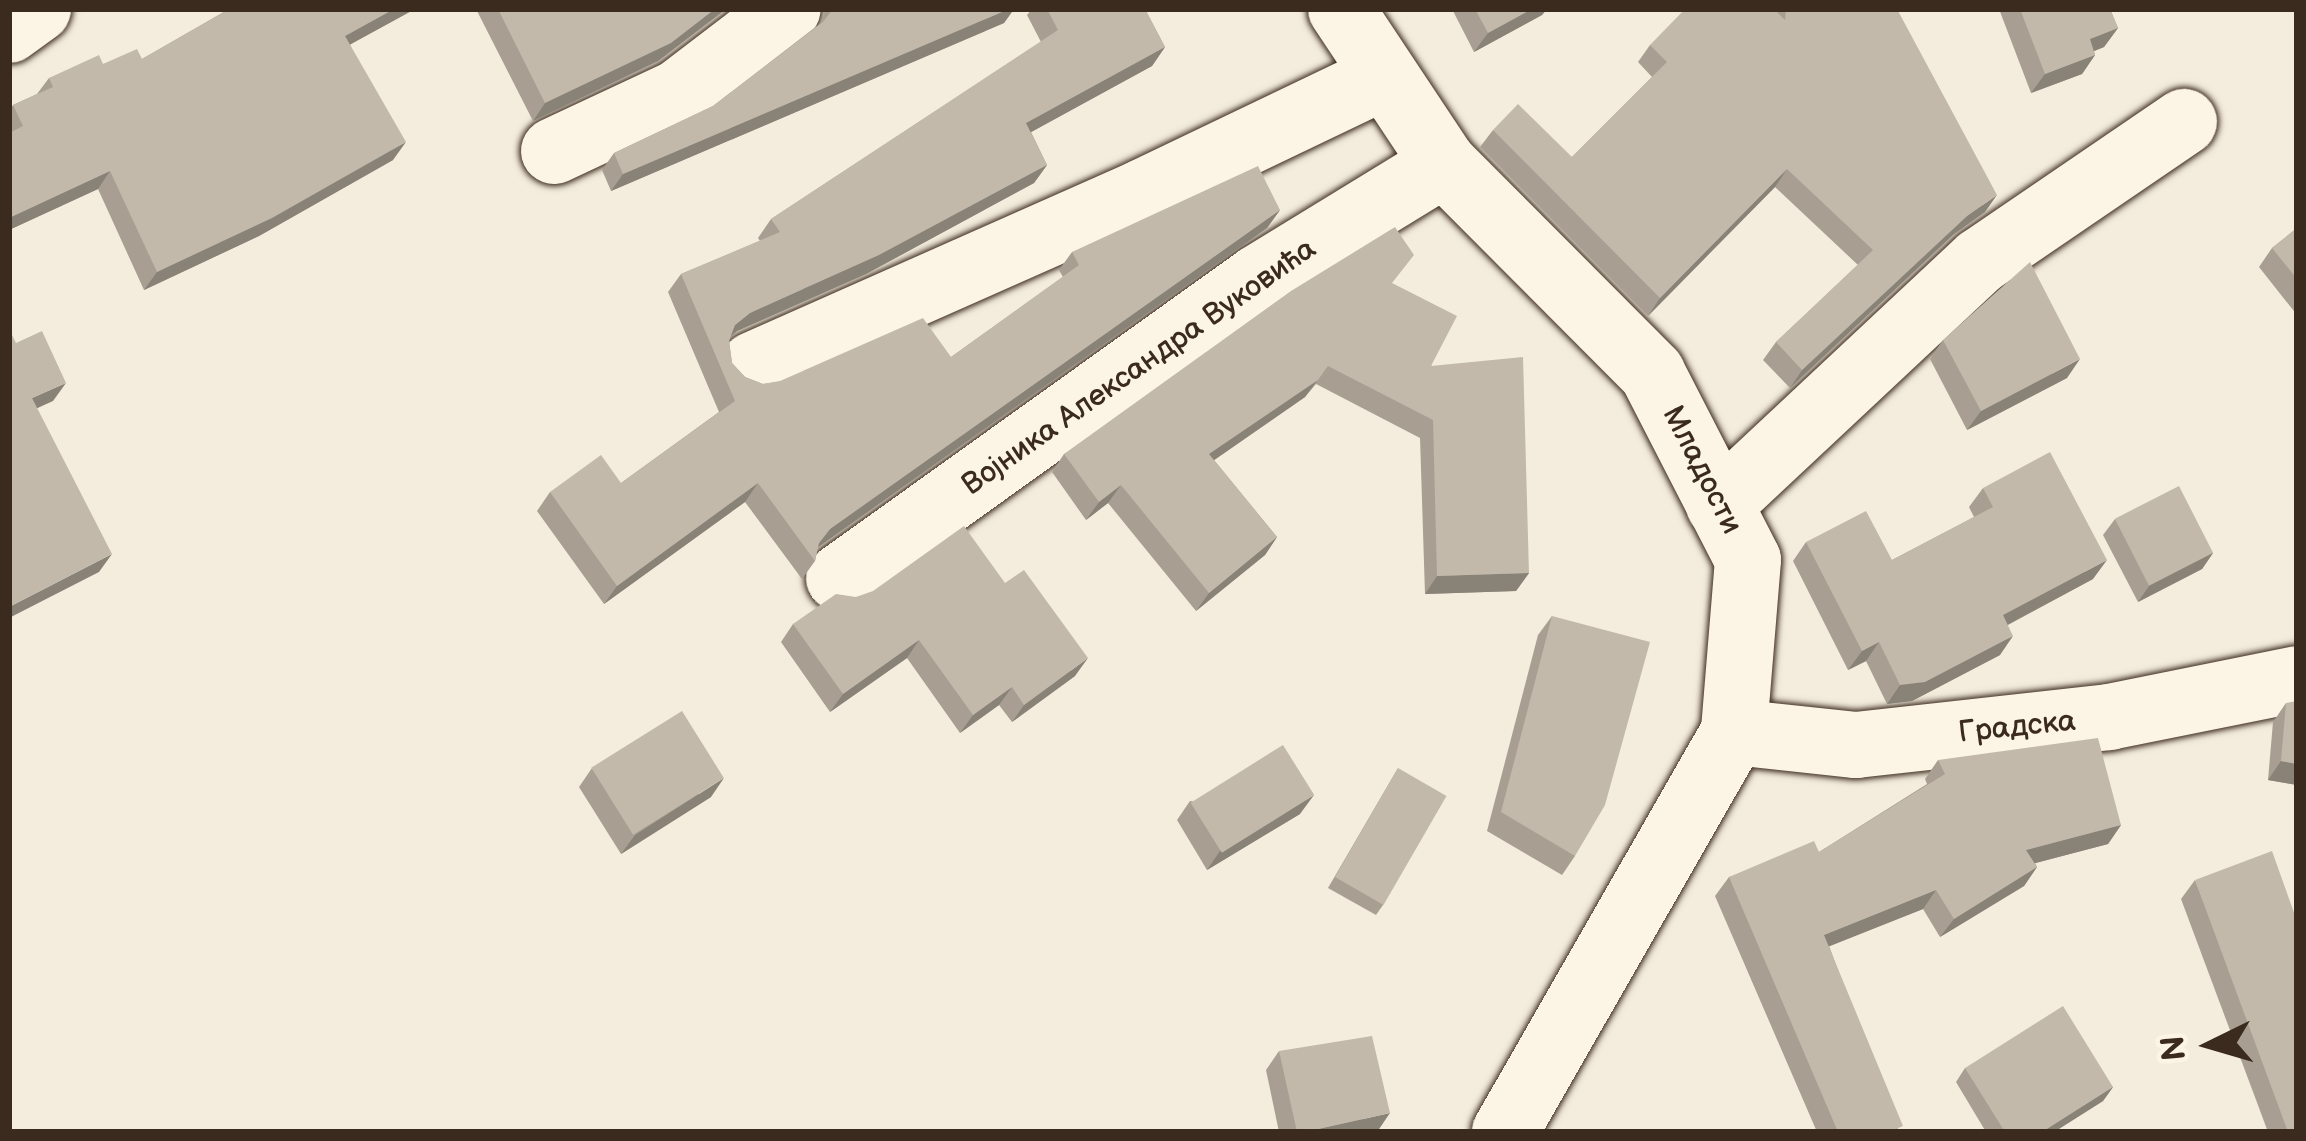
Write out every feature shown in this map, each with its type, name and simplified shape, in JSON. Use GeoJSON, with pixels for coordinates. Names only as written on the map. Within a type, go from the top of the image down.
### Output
{"type":"FeatureCollection","features":[{"type":"Feature","properties":{"kind":"street"},"geometry":{"type":"LineString","coordinates":[[9,30],[38,9]]}},
{"type":"Feature","properties":{"kind":"street"},"geometry":{"type":"LineString","coordinates":[[554,151],[678,94],[788,9]]}},
{"type":"Feature","properties":{"kind":"street","name":"Младости"},"geometry":{"type":"LineString","coordinates":[[1341,9],[1444,164],[1652,373],[1748,560],[1734,732],[1505,1132]]}},
{"type":"Feature","properties":{"kind":"street"},"geometry":{"type":"LineString","coordinates":[[753,365],[1143,192],[1385,76]]}},
{"type":"Feature","properties":{"kind":"street"},"geometry":{"type":"LineString","coordinates":[[1719,505],[1980,261],[2185,122]]}},
{"type":"Feature","properties":{"kind":"street","name":"Војника Александра Вуковића"},"geometry":{"type":"LineString","coordinates":[[839,578],[1258,278],[1444,164]]}},
{"type":"Feature","properties":{"kind":"street","name":"Градска"},"geometry":{"type":"LineString","coordinates":[[1734,732],[1856,745],[2109,717],[2297,679]]}},
{"type":"Feature","properties":{"kind":"building"},"geometry":{"type":"Polygon","coordinates":[[[229,9],[394,9],[345,36],[406,142],[272,218],[157,272],[110,171],[9,218],[9,133],[23,126],[13,105],[53,87],[49,78],[99,55],[103,64],[137,49],[142,59],[229,9]]]}},
{"type":"Feature","properties":{"kind":"building"},"geometry":{"type":"Polygon","coordinates":[[[498,9],[715,9],[671,43],[545,103],[498,9]]]}},
{"type":"Feature","properties":{"kind":"building"},"geometry":{"type":"Polygon","coordinates":[[[833,9],[1009,9],[623,174],[614,153],[713,106],[823,22],[833,9]]]}},
{"type":"Feature","properties":{"kind":"building"},"geometry":{"type":"Polygon","coordinates":[[[1047,9],[1145,9],[1165,47],[1026,123],[1047,165],[879,255],[750,313],[735,325],[729,341],[732,363],[745,377],[763,384],[780,381],[923,318],[951,357],[1079,265],[1072,252],[1258,166],[1280,210],[830,529],[819,543],[815,561],[758,483],[617,586],[550,492],[601,455],[621,483],[735,401],[681,274],[780,232],[771,219],[1058,30],[1047,9]]]}},
{"type":"Feature","properties":{"kind":"building"},"geometry":{"type":"Polygon","coordinates":[[[1475,9],[1532,9],[1488,33],[1475,9]]]}},
{"type":"Feature","properties":{"kind":"building"},"geometry":{"type":"Polygon","coordinates":[[[1685,9],[1774,9],[1785,20],[1786,9],[1897,9],[1997,195],[1967,216],[1802,370],[1776,342],[1873,250],[1787,169],[1660,298],[1493,130],[1518,104],[1572,157],[1667,62],[1650,45],[1685,9]]]}},
{"type":"Feature","properties":{"kind":"building"},"geometry":{"type":"Polygon","coordinates":[[[2020,9],[2110,9],[2118,28],[2090,39],[2095,55],[2045,74],[2020,9]]]}},
{"type":"Feature","properties":{"kind":"building"},"geometry":{"type":"Polygon","coordinates":[[[1395,227],[1414,255],[1392,283],[1457,316],[1431,366],[1523,357],[1529,573],[1437,576],[1433,420],[1328,366],[1318,380],[1209,454],[1277,537],[1209,593],[1121,485],[1099,502],[1064,454],[1291,291],[1395,227]]]}},
{"type":"Feature","properties":{"kind":"building"},"geometry":{"type":"Polygon","coordinates":[[[2297,228],[2297,279],[2272,248],[2297,228]]]}},
{"type":"Feature","properties":{"kind":"building"},"geometry":{"type":"Polygon","coordinates":[[[2030,262],[2080,359],[1981,411],[1943,340],[2030,262]]]}},
{"type":"Feature","properties":{"kind":"building"},"geometry":{"type":"Polygon","coordinates":[[[9,329],[16,343],[42,331],[66,383],[32,398],[112,554],[9,607],[9,329]]]}},
{"type":"Feature","properties":{"kind":"building"},"geometry":{"type":"Polygon","coordinates":[[[2050,452],[2107,560],[2003,615],[2013,636],[1925,682],[1900,685],[1879,642],[1862,651],[1806,542],[1866,511],[1892,560],[1993,507],[1983,488],[2050,452]]]}},
{"type":"Feature","properties":{"kind":"building"},"geometry":{"type":"Polygon","coordinates":[[[2179,486],[2213,553],[2149,586],[2115,519],[2179,486]]]}},
{"type":"Feature","properties":{"kind":"building"},"geometry":{"type":"Polygon","coordinates":[[[964,526],[1005,583],[1024,570],[1088,658],[1024,705],[1012,687],[973,715],[919,640],[843,694],[793,624],[836,594],[856,597],[873,591],[964,526]]]}},
{"type":"Feature","properties":{"kind":"building"},"geometry":{"type":"Polygon","coordinates":[[[1552,616],[1650,642],[1605,805],[1575,856],[1501,812],[1552,616]]]}},
{"type":"Feature","properties":{"kind":"building"},"geometry":{"type":"Polygon","coordinates":[[[2297,701],[2297,764],[2281,761],[2286,703],[2297,701]]]}},
{"type":"Feature","properties":{"kind":"building"},"geometry":{"type":"Polygon","coordinates":[[[682,711],[724,778],[633,835],[591,768],[682,711]]]}},
{"type":"Feature","properties":{"kind":"building"},"geometry":{"type":"Polygon","coordinates":[[[2098,738],[2121,825],[2026,850],[2037,867],[1954,919],[1936,890],[1824,935],[1903,1126],[1889,1132],[1838,1132],[1729,877],[1814,841],[1819,852],[1945,774],[1938,760],[2098,738]]]}},
{"type":"Feature","properties":{"kind":"building"},"geometry":{"type":"Polygon","coordinates":[[[1283,745],[1314,795],[1222,853],[1191,803],[1283,745]]]}},
{"type":"Feature","properties":{"kind":"building"},"geometry":{"type":"Polygon","coordinates":[[[1398,768],[1446,796],[1383,905],[1335,877],[1398,768]]]}},
{"type":"Feature","properties":{"kind":"building"},"geometry":{"type":"Polygon","coordinates":[[[2272,851],[2297,921],[2297,1132],[2288,1132],[2195,880],[2272,851]]]}},
{"type":"Feature","properties":{"kind":"building"},"geometry":{"type":"Polygon","coordinates":[[[2063,1006],[2113,1087],[2042,1132],[2005,1132],[1965,1068],[2063,1006]]]}},
{"type":"Feature","properties":{"kind":"building"},"geometry":{"type":"Polygon","coordinates":[[[1372,1036],[1390,1113],[1297,1132],[1279,1051],[1372,1036]]]}}]}
